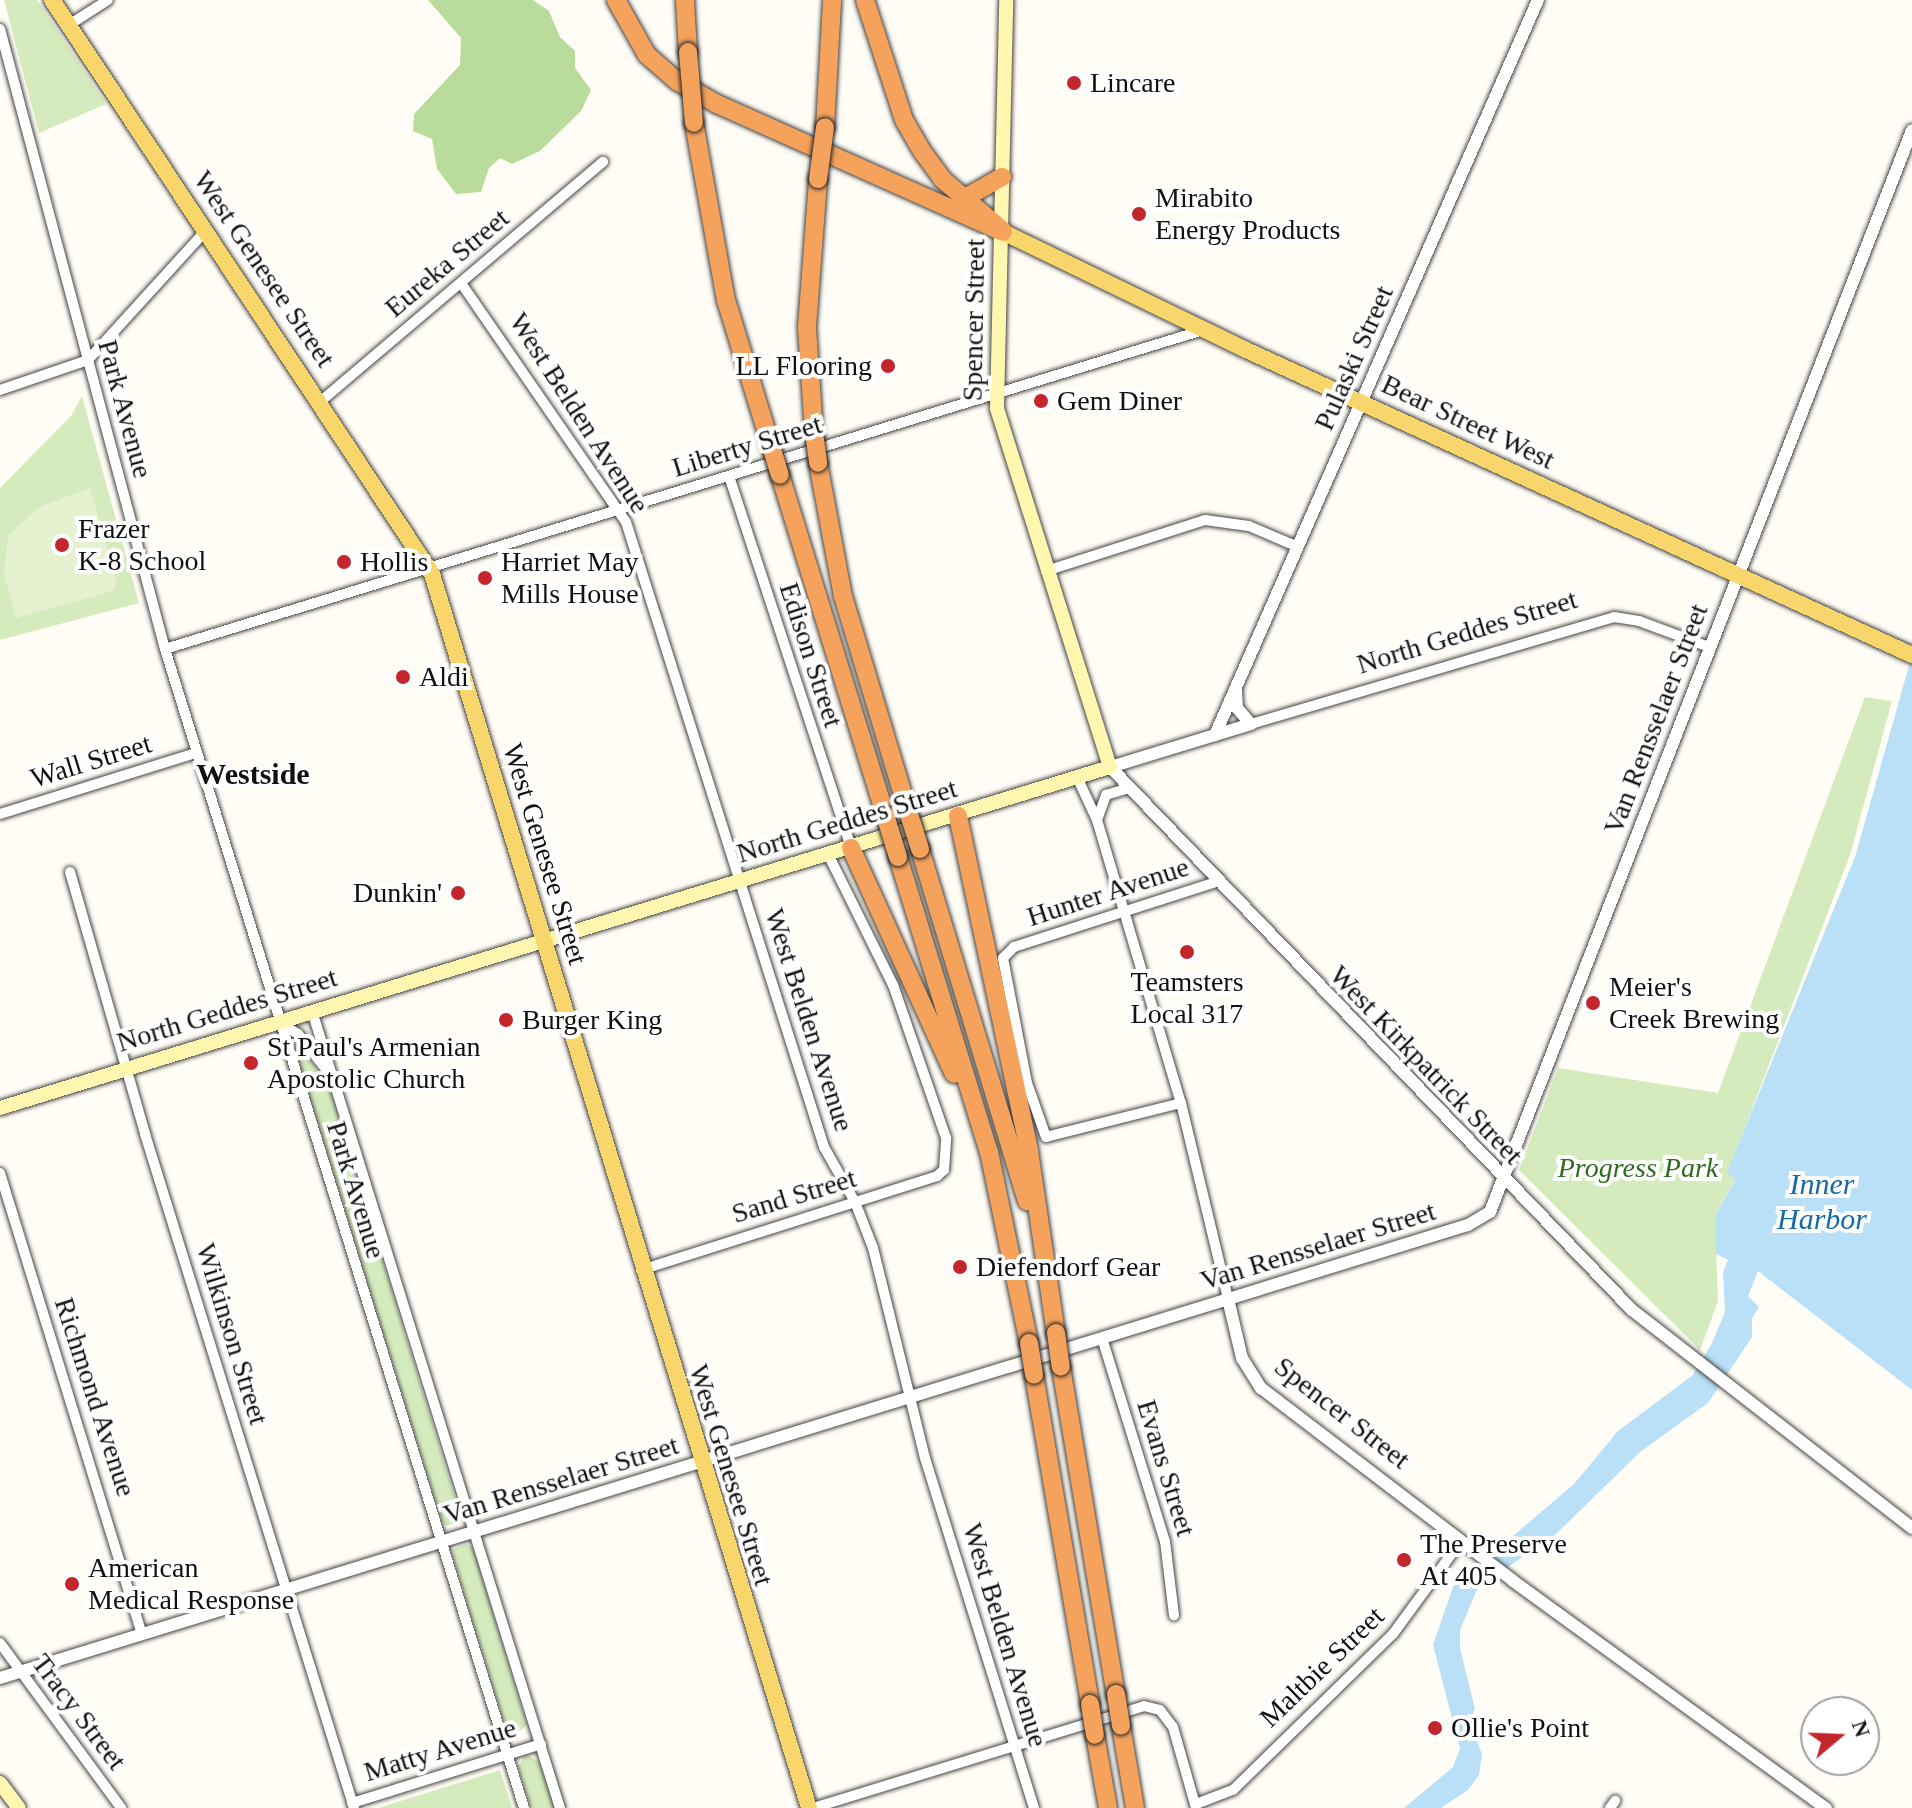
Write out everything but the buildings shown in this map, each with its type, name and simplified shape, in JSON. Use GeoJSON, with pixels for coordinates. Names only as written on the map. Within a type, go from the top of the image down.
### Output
{"type":"FeatureCollection","features":[{"type":"Feature","properties":{"kind":"highway"},"geometry":{"type":"LineString","coordinates":[[616,0],[647,55],[677,81],[745,117],[1003,232]]}},
{"type":"Feature","properties":{"kind":"highway"},"geometry":{"type":"LineString","coordinates":[[685,0],[694,123],[726,300],[997,1188],[1029,1343],[1108,1808]]}},
{"type":"Feature","properties":{"kind":"highway"},"geometry":{"type":"LineString","coordinates":[[832,0],[825,127],[807,327],[818,463],[843,596],[1044,1266]]}},
{"type":"Feature","properties":{"kind":"highway"},"geometry":{"type":"LineString","coordinates":[[865,0],[904,120],[928,161],[963,199],[1003,232]]}},
{"type":"Feature","properties":{"kind":"highway"},"geometry":{"type":"LineString","coordinates":[[963,199],[1002,177]]}},
{"type":"Feature","properties":{"kind":"highway"},"geometry":{"type":"LineString","coordinates":[[958,816],[1029,1151],[1044,1266],[1135,1808]]}},
{"type":"Feature","properties":{"kind":"highway"},"geometry":{"type":"LineString","coordinates":[[851,848],[958,1084],[997,1188]]}},
{"type":"Feature","properties":{"kind":"highway"},"geometry":{"type":"LineString","coordinates":[[1095,1735],[1101,1808]]}},
{"type":"Feature","properties":{"kind":"main road","name":"West Genesee Street"},"geometry":{"type":"LineString","coordinates":[[52,0],[430,568],[641,1270],[811,1808]]}},
{"type":"Feature","properties":{"kind":"main road","name":"Spencer Street"},"geometry":{"type":"LineString","coordinates":[[1006,0],[1003,232],[995,393],[1046,571],[1110,767]]}},
{"type":"Feature","properties":{"kind":"main road","name":"Bear Street West"},"geometry":{"type":"LineString","coordinates":[[1003,232],[1204,329],[1912,655]]}},
{"type":"Feature","properties":{"kind":"main road","name":"North Geddes Street"},"geometry":{"type":"LineString","coordinates":[[0,1108],[1110,767]]}},
{"type":"Feature","properties":{"kind":"main road"},"geometry":{"type":"LineString","coordinates":[[0,1783],[19,1808]]}},
{"type":"Feature","properties":{"kind":"street"},"geometry":{"type":"LineString","coordinates":[[69,25],[108,0]]}},
{"type":"Feature","properties":{"kind":"street","name":"Pulaski Street"},"geometry":{"type":"LineString","coordinates":[[1215,735],[1538,0]]}},
{"type":"Feature","properties":{"kind":"street","name":"Park Avenue"},"geometry":{"type":"LineString","coordinates":[[0,29],[165,649],[278,1022],[524,1808]]}},
{"type":"Feature","properties":{"kind":"street","name":"Van Rensselaer Street"},"geometry":{"type":"LineString","coordinates":[[0,1678],[1468,1225],[1495,1207],[1736,576],[1912,130]]}},
{"type":"Feature","properties":{"kind":"street","name":"Eureka Street"},"geometry":{"type":"LineString","coordinates":[[321,401],[603,162]]}},
{"type":"Feature","properties":{"kind":"street"},"geometry":{"type":"LineString","coordinates":[[0,390],[88,360],[207,229]]}},
{"type":"Feature","properties":{"kind":"street","name":"West Belden Avenue"},"geometry":{"type":"LineString","coordinates":[[461,283],[619,511],[824,1147],[855,1202],[873,1248],[925,1458],[1034,1808]]}},
{"type":"Feature","properties":{"kind":"street","name":"Liberty Street"},"geometry":{"type":"LineString","coordinates":[[165,649],[1204,329]]}},
{"type":"Feature","properties":{"kind":"street","name":"Edison Street"},"geometry":{"type":"LineString","coordinates":[[729,476],[851,848]]}},
{"type":"Feature","properties":{"kind":"street"},"geometry":{"type":"LineString","coordinates":[[1046,571],[1205,520],[1249,526],[1298,547]]}},
{"type":"Feature","properties":{"kind":"street","name":"North Geddes Street"},"geometry":{"type":"LineString","coordinates":[[1110,767],[1614,617],[1709,647]]}},
{"type":"Feature","properties":{"kind":"street"},"geometry":{"type":"LineString","coordinates":[[1236,690],[1237,708],[1251,724]]}},
{"type":"Feature","properties":{"kind":"street","name":"Wall Street"},"geometry":{"type":"LineString","coordinates":[[0,814],[196,753]]}},
{"type":"Feature","properties":{"kind":"street","name":"West Kirkpatrick Street"},"geometry":{"type":"LineString","coordinates":[[1110,767],[1503,1180],[1632,1310],[1912,1528]]}},
{"type":"Feature","properties":{"kind":"street","name":"Spencer Street"},"geometry":{"type":"LineString","coordinates":[[1077,777],[1097,820],[1181,1103],[1228,1299],[1253,1380],[1513,1581],[1826,1808]]}},
{"type":"Feature","properties":{"kind":"street"},"geometry":{"type":"LineString","coordinates":[[1097,820],[1106,795],[1129,788]]}},
{"type":"Feature","properties":{"kind":"street","name":"Sand Street"},"geometry":{"type":"LineString","coordinates":[[641,1270],[937,1176],[949,1156],[893,985],[828,854]]}},
{"type":"Feature","properties":{"kind":"street","name":"Wilkinson Street"},"geometry":{"type":"LineString","coordinates":[[70,872],[127,1069],[353,1805]]}},
{"type":"Feature","properties":{"kind":"street","name":"Hunter Avenue"},"geometry":{"type":"LineString","coordinates":[[1181,1103],[1055,1138],[1042,1132],[1027,1083],[1003,958],[1014,947],[1217,882]]}},
{"type":"Feature","properties":{"kind":"street","name":"Park Avenue"},"geometry":{"type":"LineString","coordinates":[[312,1011],[560,1808]]}},
{"type":"Feature","properties":{"kind":"street"},"geometry":{"type":"LineString","coordinates":[[278,1022],[298,1034],[334,1079]]}},
{"type":"Feature","properties":{"kind":"street","name":"Richmond Avenue"},"geometry":{"type":"LineString","coordinates":[[0,1173],[142,1635]]}},
{"type":"Feature","properties":{"kind":"street","name":"Evans Street"},"geometry":{"type":"LineString","coordinates":[[1102,1338],[1165,1541],[1174,1615]]}},
{"type":"Feature","properties":{"kind":"street","name":"Maltbie Street"},"geometry":{"type":"LineString","coordinates":[[1196,1806],[1233,1790],[1393,1634],[1461,1541]]}},
{"type":"Feature","properties":{"kind":"street","name":"Tracy Street"},"geometry":{"type":"LineString","coordinates":[[0,1643],[121,1808]]}},
{"type":"Feature","properties":{"kind":"street"},"geometry":{"type":"LineString","coordinates":[[811,1808],[1115,1714],[1156,1708],[1173,1727],[1196,1806]]}},
{"type":"Feature","properties":{"kind":"street","name":"Matty Avenue"},"geometry":{"type":"LineString","coordinates":[[353,1805],[541,1744]]}},
{"type":"Feature","properties":{"kind":"green space"},"geometry":{"type":"Polygon","coordinates":[[[4,0],[37,0],[106,104],[39,133],[4,0]]]}},
{"type":"Feature","properties":{"kind":"green space"},"geometry":{"type":"Polygon","coordinates":[[[428,0],[533,0],[549,11],[560,37],[575,51],[575,68],[591,90],[581,111],[540,151],[512,164],[500,158],[489,168],[481,192],[456,194],[437,169],[432,139],[413,131],[414,114],[460,65],[461,38],[428,0]]]}},
{"type":"Feature","properties":{"kind":"green space"},"geometry":{"type":"Polygon","coordinates":[[[82,396],[139,603],[0,640],[0,488],[71,416],[82,396]]]}},
{"type":"Feature","properties":{"kind":"green space"},"geometry":{"type":"Polygon","coordinates":[[[90,488],[117,582],[113,591],[16,618],[4,575],[8,536],[39,507],[90,488]]]}},
{"type":"Feature","properties":{"kind":"green space","name":"Progress Park"},"geometry":{"type":"Polygon","coordinates":[[[1865,697],[1892,701],[1850,855],[1728,1171],[1735,1179],[1715,1216],[1718,1301],[1700,1350],[1519,1170],[1558,1068],[1718,1093],[1865,697]]]}},
{"type":"Feature","properties":{"kind":"green space"},"geometry":{"type":"Polygon","coordinates":[[[291,1036],[329,1085],[462,1521],[446,1526],[442,1521],[291,1036]]]}},
{"type":"Feature","properties":{"kind":"green space"},"geometry":{"type":"Polygon","coordinates":[[[466,1544],[473,1548],[527,1725],[514,1736],[507,1731],[453,1556],[452,1550],[466,1544]]]}},
{"type":"Feature","properties":{"kind":"green space"},"geometry":{"type":"Polygon","coordinates":[[[526,1754],[541,1763],[555,1808],[531,1808],[518,1766],[526,1754]]]}},
{"type":"Feature","properties":{"kind":"green space"},"geometry":{"type":"Polygon","coordinates":[[[500,1770],[512,1808],[378,1808],[500,1770]]]}},
{"type":"Feature","properties":{"kind":"water","name":"Inner Harbor"},"geometry":{"type":"Polygon","coordinates":[[[1912,655],[1912,1390],[1758,1271],[1748,1296],[1759,1307],[1752,1318],[1752,1337],[1708,1403],[1640,1452],[1554,1536],[1478,1587],[1460,1630],[1460,1648],[1475,1709],[1469,1722],[1482,1754],[1479,1775],[1468,1790],[1441,1808],[1404,1808],[1453,1767],[1460,1749],[1433,1645],[1453,1587],[1574,1484],[1618,1431],[1693,1375],[1712,1343],[1725,1312],[1723,1272],[1728,1260],[1716,1254],[1715,1216],[1735,1180],[1727,1172],[1855,857],[1912,655]]]}},
{"type":"Feature","properties":{"kind":"place","name":"Lincare"},"geometry":{"type":"Point","coordinates":[1074,83]}},
{"type":"Feature","properties":{"kind":"place","name":"Mirabito Energy Products"},"geometry":{"type":"Point","coordinates":[1139,214]}},
{"type":"Feature","properties":{"kind":"place","name":"LL Flooring"},"geometry":{"type":"Point","coordinates":[888,366]}},
{"type":"Feature","properties":{"kind":"place","name":"Gem Diner"},"geometry":{"type":"Point","coordinates":[1041,401]}},
{"type":"Feature","properties":{"kind":"place","name":"Frazer K-8 School"},"geometry":{"type":"Point","coordinates":[62,545]}},
{"type":"Feature","properties":{"kind":"place","name":"Hollis"},"geometry":{"type":"Point","coordinates":[344,562]}},
{"type":"Feature","properties":{"kind":"place","name":"Harriet May Mills House"},"geometry":{"type":"Point","coordinates":[485,578]}},
{"type":"Feature","properties":{"kind":"place","name":"Aldi"},"geometry":{"type":"Point","coordinates":[403,677]}},
{"type":"Feature","properties":{"kind":"place","name":"Dunkin'"},"geometry":{"type":"Point","coordinates":[458,893]}},
{"type":"Feature","properties":{"kind":"place","name":"Teamsters Local 317"},"geometry":{"type":"Point","coordinates":[1187,952]}},
{"type":"Feature","properties":{"kind":"place","name":"Meier's Creek Brewing"},"geometry":{"type":"Point","coordinates":[1593,1003]}},
{"type":"Feature","properties":{"kind":"place","name":"Burger King"},"geometry":{"type":"Point","coordinates":[506,1020]}},
{"type":"Feature","properties":{"kind":"place","name":"St Paul's Armenian Apostolic Church"},"geometry":{"type":"Point","coordinates":[251,1063]}},
{"type":"Feature","properties":{"kind":"place","name":"Diefendorf Gear"},"geometry":{"type":"Point","coordinates":[960,1267]}},
{"type":"Feature","properties":{"kind":"place","name":"The Preserve At 405"},"geometry":{"type":"Point","coordinates":[1404,1560]}},
{"type":"Feature","properties":{"kind":"place","name":"American Medical Response"},"geometry":{"type":"Point","coordinates":[72,1584]}},
{"type":"Feature","properties":{"kind":"place","name":"Ollie's Point"},"geometry":{"type":"Point","coordinates":[1435,1728]}},
{"type":"Feature","properties":{"kind":"district","name":"Westside"},"geometry":{"type":"Point","coordinates":[253,774]}}]}
